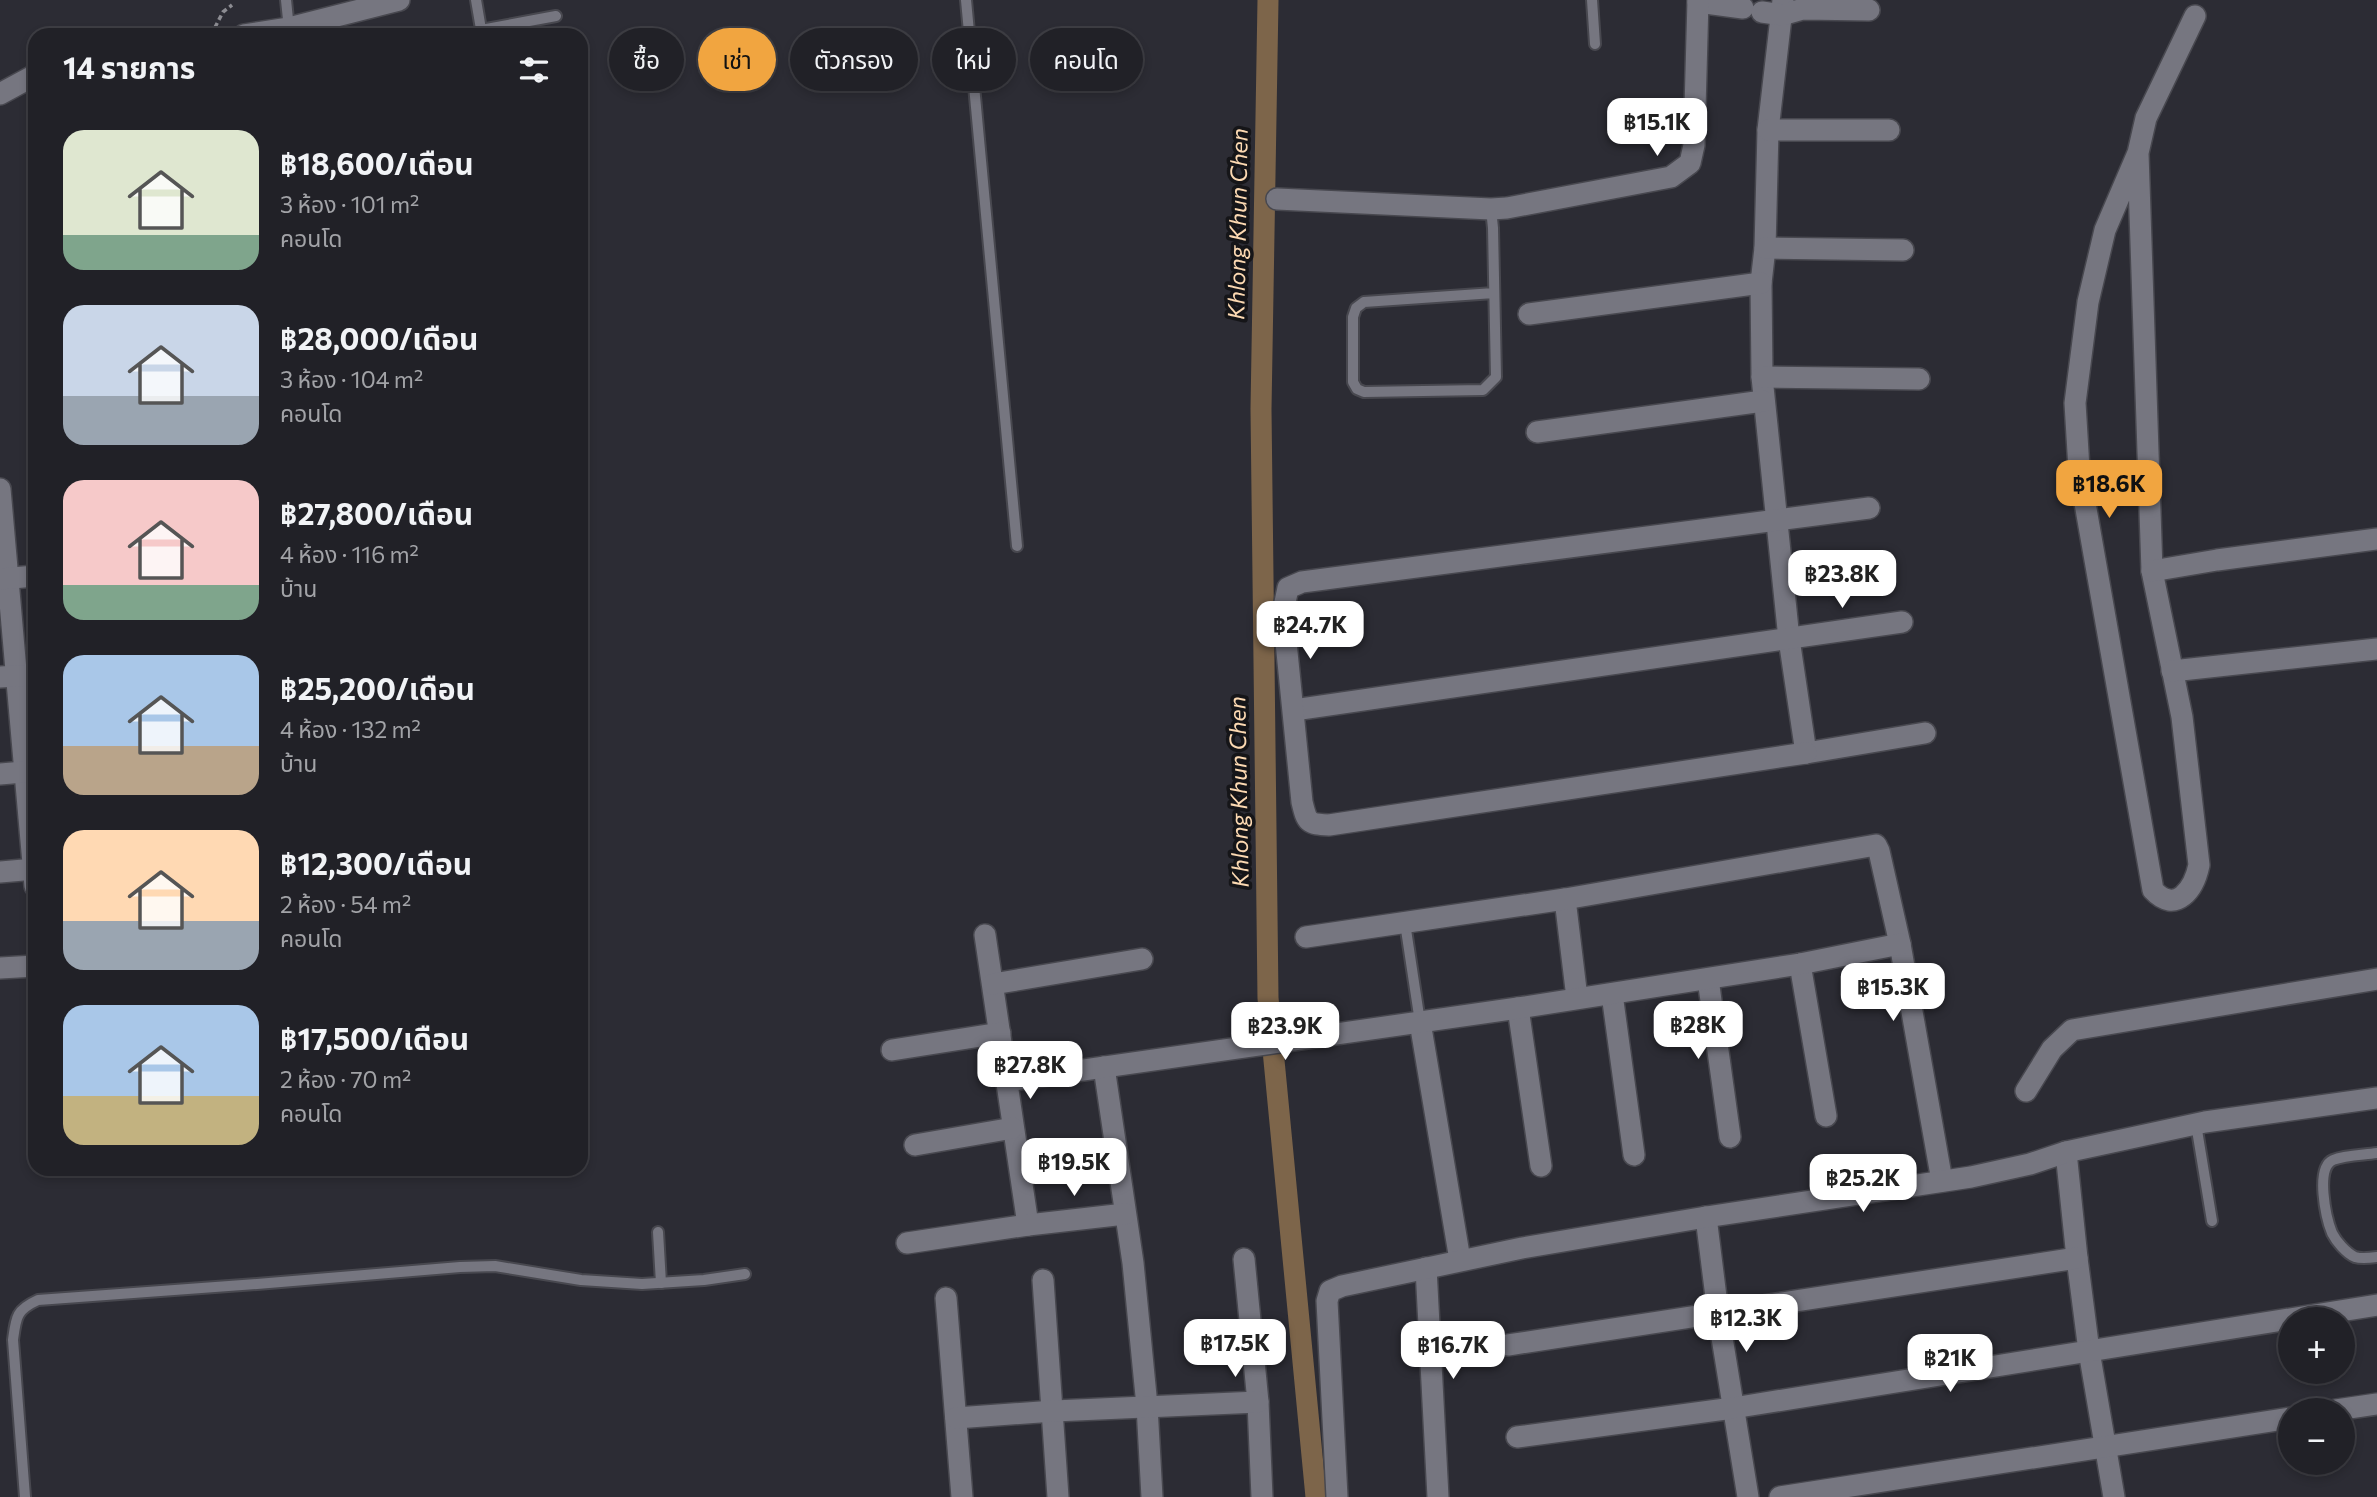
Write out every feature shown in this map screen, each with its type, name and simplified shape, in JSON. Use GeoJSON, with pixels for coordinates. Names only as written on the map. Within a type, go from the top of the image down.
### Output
{"type":"FeatureCollection","features":[{"type":"Feature","properties":{"kind":"street"},"geometry":{"type":"LineString","coordinates":[[304,28],[398,0]]}},
{"type":"Feature","properties":{"kind":"street"},"geometry":{"type":"LineString","coordinates":[[1277,199],[1491,209],[1671,177],[1690,163],[1694,145],[1698,1],[1869,10]]}},
{"type":"Feature","properties":{"kind":"street"},"geometry":{"type":"LineString","coordinates":[[1776,7],[1761,283],[1762,377],[1775,520],[1806,753]]}},
{"type":"Feature","properties":{"kind":"street"},"geometry":{"type":"LineString","coordinates":[[2137,153],[2152,571],[2184,730],[2199,865],[2196,880],[2187,894],[2173,900],[2160,898],[2153,890],[2079,469],[2075,403],[2088,302],[2105,230],[2137,153],[2146,118],[2195,16]]}},
{"type":"Feature","properties":{"kind":"street"},"geometry":{"type":"LineString","coordinates":[[0,94],[28,79]]}},
{"type":"Feature","properties":{"kind":"street"},"geometry":{"type":"LineString","coordinates":[[1768,130],[1889,130]]}},
{"type":"Feature","properties":{"kind":"street"},"geometry":{"type":"LineString","coordinates":[[1765,248],[1903,250]]}},
{"type":"Feature","properties":{"kind":"street"},"geometry":{"type":"LineString","coordinates":[[1529,314],[1761,283]]}},
{"type":"Feature","properties":{"kind":"street"},"geometry":{"type":"LineString","coordinates":[[1762,377],[1919,379]]}},
{"type":"Feature","properties":{"kind":"street"},"geometry":{"type":"LineString","coordinates":[[1537,432],[1763,401]]}},
{"type":"Feature","properties":{"kind":"street"},"geometry":{"type":"LineString","coordinates":[[0,489],[4,578],[28,756]]}},
{"type":"Feature","properties":{"kind":"street"},"geometry":{"type":"LineString","coordinates":[[1869,508],[1302,582],[1288,588],[1283,612],[1302,803],[1306,818],[1312,824],[1342,823],[1925,733]]}},
{"type":"Feature","properties":{"kind":"street"},"geometry":{"type":"LineString","coordinates":[[2152,571],[2377,540]]}},
{"type":"Feature","properties":{"kind":"street"},"geometry":{"type":"LineString","coordinates":[[4,578],[28,576]]}},
{"type":"Feature","properties":{"kind":"street"},"geometry":{"type":"LineString","coordinates":[[1294,710],[1902,622]]}},
{"type":"Feature","properties":{"kind":"street"},"geometry":{"type":"LineString","coordinates":[[2172,671],[2377,649]]}},
{"type":"Feature","properties":{"kind":"street"},"geometry":{"type":"LineString","coordinates":[[0,774],[28,771]]}},
{"type":"Feature","properties":{"kind":"street"},"geometry":{"type":"LineString","coordinates":[[1306,937],[1565,899],[1876,845],[1900,944],[1941,1181]]}},
{"type":"Feature","properties":{"kind":"street"},"geometry":{"type":"LineString","coordinates":[[0,872],[28,874]]}},
{"type":"Feature","properties":{"kind":"street"},"geometry":{"type":"LineString","coordinates":[[1565,899],[1577,998]]}},
{"type":"Feature","properties":{"kind":"street"},"geometry":{"type":"LineString","coordinates":[[985,935],[1028,1225]]}},
{"type":"Feature","properties":{"kind":"street"},"geometry":{"type":"LineString","coordinates":[[1007,1082],[1708,979],[1900,944]]}},
{"type":"Feature","properties":{"kind":"street"},"geometry":{"type":"LineString","coordinates":[[993,984],[1142,959]]}},
{"type":"Feature","properties":{"kind":"street"},"geometry":{"type":"LineString","coordinates":[[1800,964],[1826,1116]]}},
{"type":"Feature","properties":{"kind":"street"},"geometry":{"type":"LineString","coordinates":[[0,968],[28,966]]}},
{"type":"Feature","properties":{"kind":"street"},"geometry":{"type":"LineString","coordinates":[[1708,979],[1730,1138]]}},
{"type":"Feature","properties":{"kind":"street"},"geometry":{"type":"LineString","coordinates":[[2026,1091],[2052,1049],[2072,1030],[2377,979]]}},
{"type":"Feature","properties":{"kind":"street"},"geometry":{"type":"LineString","coordinates":[[1612,993],[1634,1155]]}},
{"type":"Feature","properties":{"kind":"street"},"geometry":{"type":"LineString","coordinates":[[1518,1008],[1541,1166]]}},
{"type":"Feature","properties":{"kind":"street"},"geometry":{"type":"LineString","coordinates":[[1420,1023],[1460,1260]]}},
{"type":"Feature","properties":{"kind":"street"},"geometry":{"type":"LineString","coordinates":[[892,1050],[1000,1033]]}},
{"type":"Feature","properties":{"kind":"street"},"geometry":{"type":"LineString","coordinates":[[1104,1067],[1133,1263],[1147,1406],[1152,1497]]}},
{"type":"Feature","properties":{"kind":"street"},"geometry":{"type":"LineString","coordinates":[[1337,1497],[1327,1301],[1330,1291],[1342,1286],[1460,1260],[1706,1217],[1941,1181],[2030,1164],[2066,1152],[2196,1124],[2377,1098]]}},
{"type":"Feature","properties":{"kind":"street"},"geometry":{"type":"LineString","coordinates":[[915,1145],[1013,1128]]}},
{"type":"Feature","properties":{"kind":"street"},"geometry":{"type":"LineString","coordinates":[[2066,1152],[2089,1351],[2114,1497]]}},
{"type":"Feature","properties":{"kind":"street"},"geometry":{"type":"LineString","coordinates":[[907,1243],[1125,1214]]}},
{"type":"Feature","properties":{"kind":"street"},"geometry":{"type":"LineString","coordinates":[[1706,1217],[1718,1313],[1748,1497]]}},
{"type":"Feature","properties":{"kind":"street"},"geometry":{"type":"LineString","coordinates":[[1508,1345],[2077,1258]]}},
{"type":"Feature","properties":{"kind":"street"},"geometry":{"type":"LineString","coordinates":[[1244,1259],[1258,1402],[1262,1497]]}},
{"type":"Feature","properties":{"kind":"street"},"geometry":{"type":"LineString","coordinates":[[1426,1268],[1438,1497]]}},
{"type":"Feature","properties":{"kind":"street"},"geometry":{"type":"LineString","coordinates":[[1043,1280],[1058,1497]]}},
{"type":"Feature","properties":{"kind":"street"},"geometry":{"type":"LineString","coordinates":[[946,1298],[962,1497]]}},
{"type":"Feature","properties":{"kind":"street"},"geometry":{"type":"LineString","coordinates":[[1517,1437],[1733,1408],[2377,1305]]}},
{"type":"Feature","properties":{"kind":"street"},"geometry":{"type":"LineString","coordinates":[[956,1418],[1054,1410],[1258,1402]]}},
{"type":"Feature","properties":{"kind":"street"},"geometry":{"type":"LineString","coordinates":[[2355,1407],[2377,1404]]}},
{"type":"Feature","properties":{"kind":"street"},"geometry":{"type":"LineString","coordinates":[[1780,1497],[2278,1420]]}},
{"type":"Feature","properties":{"kind":"lane"},"geometry":{"type":"LineString","coordinates":[[286,0],[290,28]]}},
{"type":"Feature","properties":{"kind":"lane"},"geometry":{"type":"LineString","coordinates":[[476,0],[480,28]]}},
{"type":"Feature","properties":{"kind":"lane"},"geometry":{"type":"LineString","coordinates":[[966,0],[1017,545]]}},
{"type":"Feature","properties":{"kind":"lane"},"geometry":{"type":"LineString","coordinates":[[1592,0],[1595,44]]}},
{"type":"Feature","properties":{"kind":"lane"},"geometry":{"type":"LineString","coordinates":[[503,28],[556,16]]}},
{"type":"Feature","properties":{"kind":"lane"},"geometry":{"type":"LineString","coordinates":[[1491,209],[1494,293],[1496,377],[1483,390],[1364,392],[1357,389],[1353,382],[1353,317],[1356,308],[1364,302],[1494,293]]}},
{"type":"Feature","properties":{"kind":"lane"},"geometry":{"type":"LineString","coordinates":[[1405,923],[1420,1023]]}},
{"type":"Feature","properties":{"kind":"lane"},"geometry":{"type":"LineString","coordinates":[[2196,1124],[2212,1222]]}},
{"type":"Feature","properties":{"kind":"lane"},"geometry":{"type":"LineString","coordinates":[[2377,1153],[2333,1160],[2326,1166],[2323,1174],[2332,1233],[2340,1245],[2354,1257],[2377,1257]]}},
{"type":"Feature","properties":{"kind":"lane"},"geometry":{"type":"LineString","coordinates":[[658,1232],[661,1283]]}},
{"type":"Feature","properties":{"kind":"lane"},"geometry":{"type":"LineString","coordinates":[[25,1497],[13,1340],[16,1320],[22,1307],[38,1300],[460,1267],[495,1266],[581,1280],[642,1284],[745,1274]]}},
{"type":"Feature","properties":{"kind":"path"},"geometry":{"type":"LineString","coordinates":[[214,28],[222,12],[232,5]]}},
{"type":"Feature","properties":{"kind":"waterway","name":"Khlong Khun Chen"},"geometry":{"type":"LineString","coordinates":[[1268,0],[1261,409],[1268,998],[1316,1497]]}}]}
